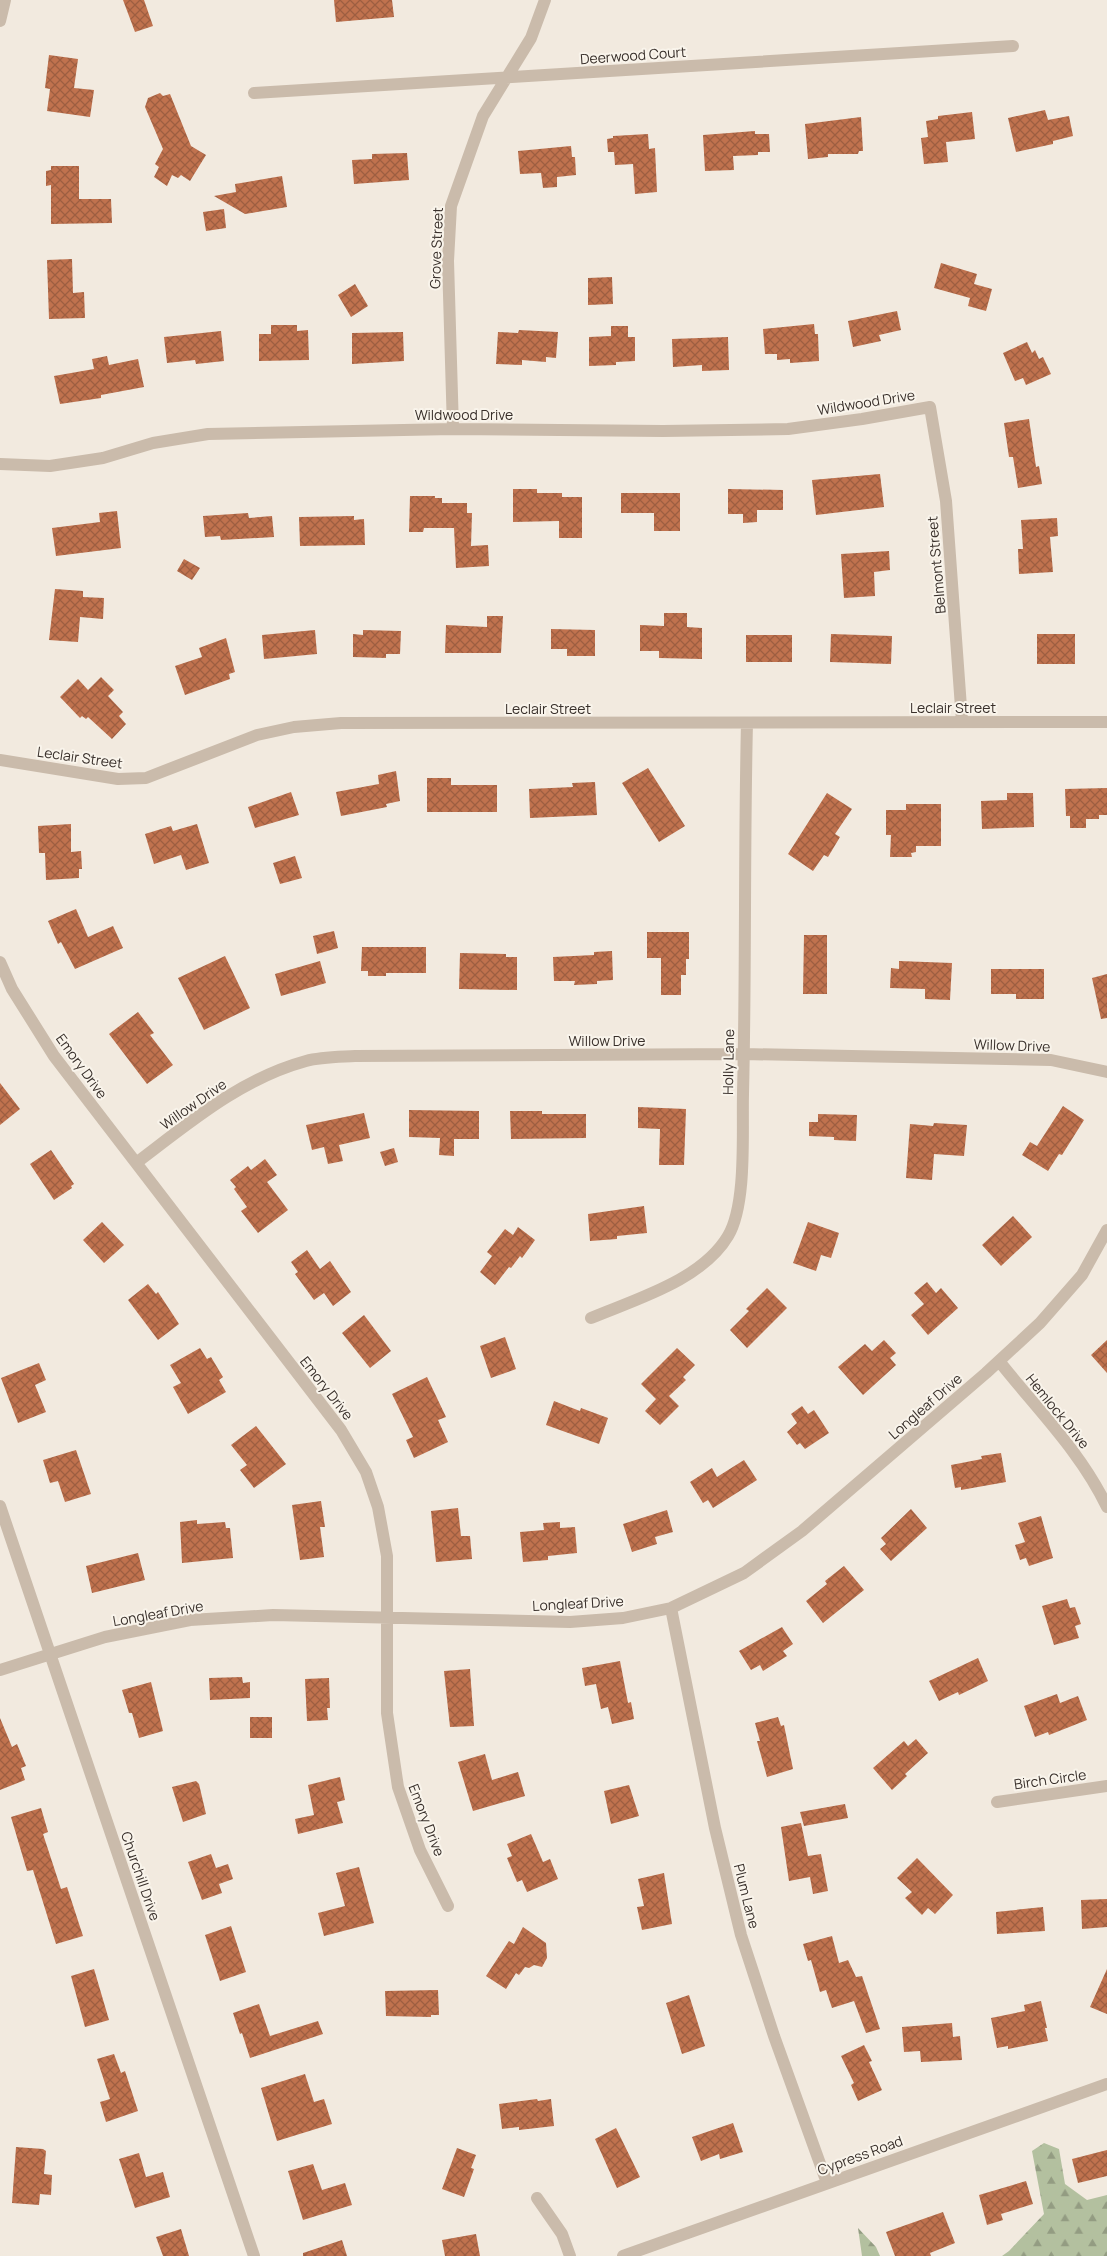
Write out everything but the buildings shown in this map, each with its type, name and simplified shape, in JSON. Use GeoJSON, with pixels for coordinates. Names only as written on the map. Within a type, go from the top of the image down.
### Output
{"type":"FeatureCollection","features":[{"type":"Feature","properties":{"kind":"street"},"geometry":{"type":"LineString","coordinates":[[0,22],[4,0]]}},
{"type":"Feature","properties":{"kind":"street","name":"Grove Street"},"geometry":{"type":"LineString","coordinates":[[453,429],[448,261],[451,206],[483,116],[531,38],[545,0]]}},
{"type":"Feature","properties":{"kind":"street","name":"Deerwood Court"},"geometry":{"type":"LineString","coordinates":[[254,93],[1013,46]]}},
{"type":"Feature","properties":{"kind":"street","name":"Wildwood Drive"},"geometry":{"type":"LineString","coordinates":[[0,464],[50,466],[94,459],[153,443],[208,434],[453,429],[663,431],[788,429],[930,407]]}},
{"type":"Feature","properties":{"kind":"street","name":"Belmont Street"},"geometry":{"type":"LineString","coordinates":[[930,407],[946,501],[962,722]]}},
{"type":"Feature","properties":{"kind":"street","name":"Leclair Street"},"geometry":{"type":"LineString","coordinates":[[0,760],[118,779],[146,778],[257,735],[303,726],[340,723],[1107,722]]}},
{"type":"Feature","properties":{"kind":"street","name":"Holly Lane"},"geometry":{"type":"LineString","coordinates":[[591,1318],[680,1279],[709,1260],[729,1235],[738,1209],[742,1168],[747,723]]}},
{"type":"Feature","properties":{"kind":"street","name":"Emory Drive"},"geometry":{"type":"LineString","coordinates":[[0,962],[12,990],[54,1056],[342,1430],[366,1472],[378,1507],[387,1556],[387,1713],[398,1787],[420,1850],[448,1906]]}},
{"type":"Feature","properties":{"kind":"street","name":"Willow Drive"},"geometry":{"type":"LineString","coordinates":[[136,1164],[216,1102],[263,1077],[307,1061],[355,1056],[744,1054],[1050,1060],[1107,1072]]}},
{"type":"Feature","properties":{"kind":"street","name":"Longleaf Drive"},"geometry":{"type":"LineString","coordinates":[[0,1670],[49,1653],[105,1637],[190,1620],[273,1615],[387,1616],[570,1622],[623,1618],[671,1608],[744,1572],[802,1531],[999,1361],[1040,1323],[1082,1275],[1107,1230]]}},
{"type":"Feature","properties":{"kind":"street","name":"Hemlock Drive"},"geometry":{"type":"LineString","coordinates":[[999,1361],[1074,1452],[1107,1507]]}},
{"type":"Feature","properties":{"kind":"street","name":"Churchill Drive"},"geometry":{"type":"LineString","coordinates":[[0,1506],[254,2256]]}},
{"type":"Feature","properties":{"kind":"street","name":"Plum Lane"},"geometry":{"type":"LineString","coordinates":[[671,1608],[715,1828],[741,1935],[774,2036],[827,2183]]}},
{"type":"Feature","properties":{"kind":"street","name":"Birch Circle"},"geometry":{"type":"LineString","coordinates":[[997,1802],[1107,1786]]}},
{"type":"Feature","properties":{"kind":"street","name":"Cypress Road"},"geometry":{"type":"LineString","coordinates":[[623,2256],[1107,2084]]}},
{"type":"Feature","properties":{"kind":"street"},"geometry":{"type":"LineString","coordinates":[[537,2198],[562,2234],[570,2256]]}},
{"type":"Feature","properties":{"kind":"green space"},"geometry":{"type":"Polygon","coordinates":[[[1044,2143],[1059,2149],[1065,2184],[1087,2200],[1107,2195],[1107,2256],[1002,2256],[1044,2214],[1032,2151],[1044,2143]]]}},
{"type":"Feature","properties":{"kind":"green space"},"geometry":{"type":"Polygon","coordinates":[[[858,2228],[876,2247],[880,2256],[862,2256],[858,2228]]]}}]}
